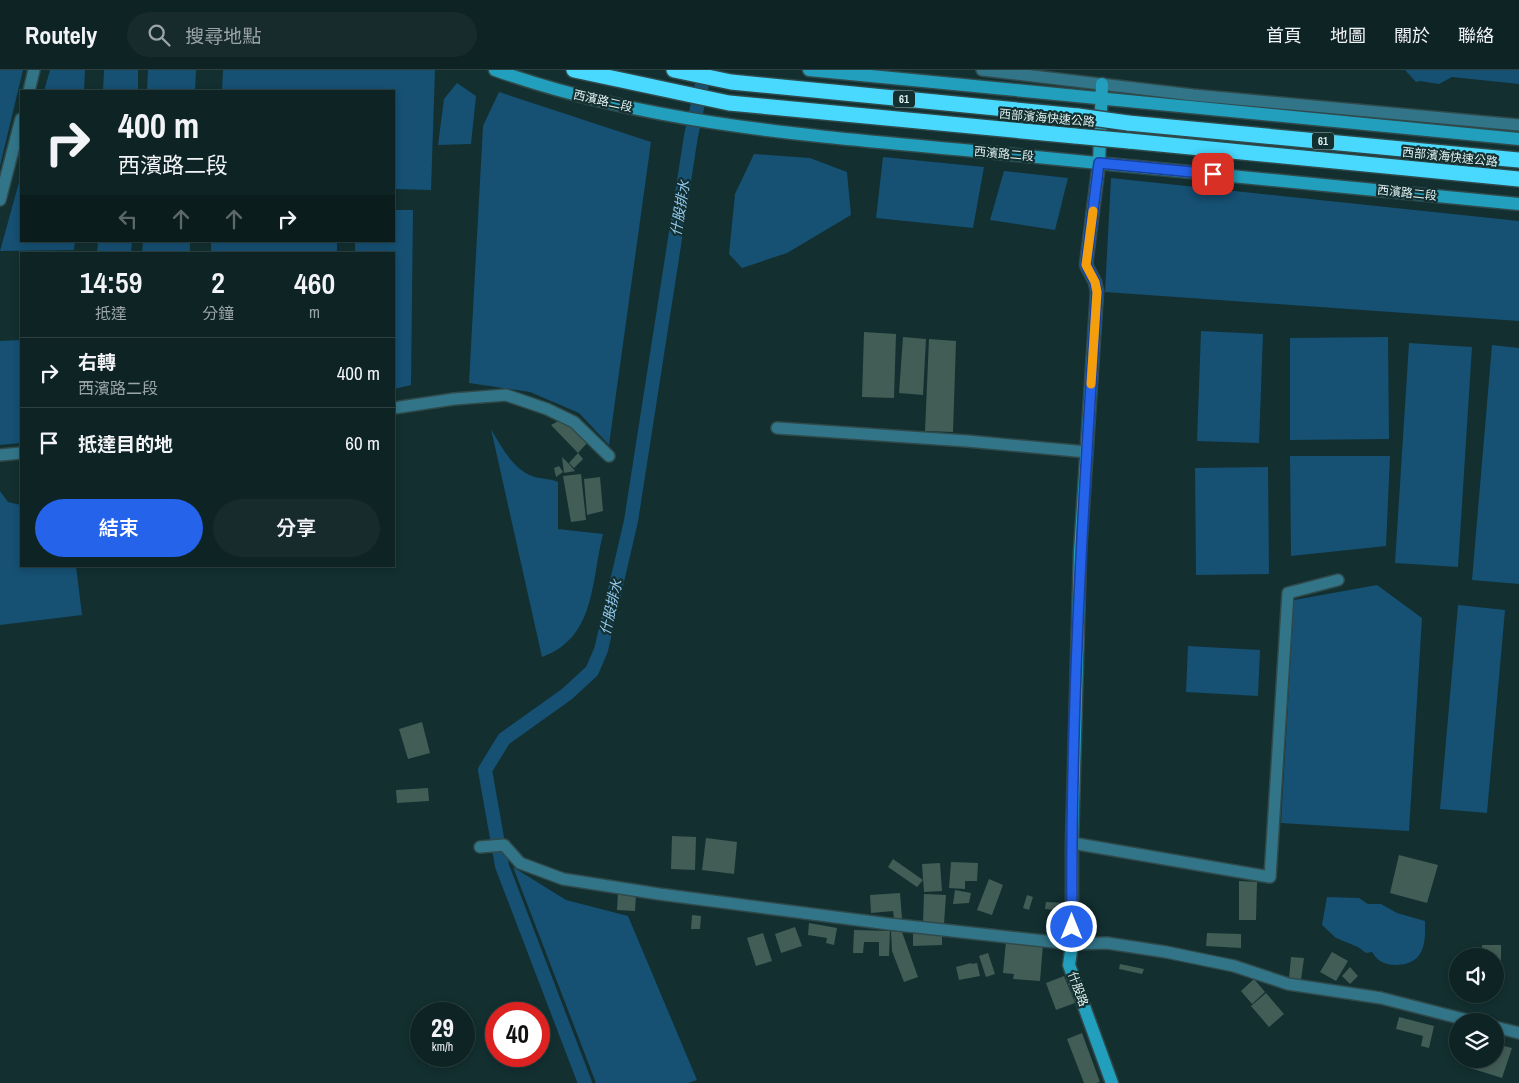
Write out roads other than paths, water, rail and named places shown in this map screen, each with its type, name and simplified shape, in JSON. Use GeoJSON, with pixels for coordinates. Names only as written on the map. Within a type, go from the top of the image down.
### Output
{"type":"FeatureCollection","features":[{"type":"Feature","properties":{"kind":"highway","name":"西部濱海快速公路"},"geometry":{"type":"LineString","coordinates":[[574,70],[729,103],[1519,179]]}},
{"type":"Feature","properties":{"kind":"highway","name":"西部濱海快速公路"},"geometry":{"type":"LineString","coordinates":[[677,71],[731,82],[1078,116],[1128,123],[1519,160]]}},
{"type":"Feature","properties":{"kind":"street"},"geometry":{"type":"LineString","coordinates":[[28,90],[34,70]]}},
{"type":"Feature","properties":{"kind":"street","name":"西濱路二段"},"geometry":{"type":"LineString","coordinates":[[495,70],[538,85],[605,102],[730,125],[904,144],[1519,204]]}},
{"type":"Feature","properties":{"kind":"street"},"geometry":{"type":"LineString","coordinates":[[809,70],[1519,139]]}},
{"type":"Feature","properties":{"kind":"street"},"geometry":{"type":"LineString","coordinates":[[982,70],[1194,95],[1519,124]]}},
{"type":"Feature","properties":{"kind":"street","name":"什股路"},"geometry":{"type":"LineString","coordinates":[[1102,84],[1099,163],[1086,265],[1095,282],[1097,292],[1080,552],[1072,843],[1072,944],[1069,965],[1112,1083]]}},
{"type":"Feature","properties":{"kind":"street"},"geometry":{"type":"LineString","coordinates":[[0,200],[20,123]]}},
{"type":"Feature","properties":{"kind":"street"},"geometry":{"type":"LineString","coordinates":[[395,408],[454,398],[506,396],[547,409],[574,422],[609,456]]}},
{"type":"Feature","properties":{"kind":"street"},"geometry":{"type":"LineString","coordinates":[[777,428],[957,440],[1087,452]]}},
{"type":"Feature","properties":{"kind":"street"},"geometry":{"type":"LineString","coordinates":[[0,455],[20,453]]}},
{"type":"Feature","properties":{"kind":"street"},"geometry":{"type":"LineString","coordinates":[[1072,843],[1270,877],[1288,593],[1338,580]]}},
{"type":"Feature","properties":{"kind":"street"},"geometry":{"type":"LineString","coordinates":[[480,847],[504,845],[520,864],[563,879],[659,894],[889,924],[1072,944],[1107,943],[1166,952],[1234,966],[1288,984],[1382,998],[1449,1015]]}},
{"type":"Feature","properties":{"kind":"street"},"geometry":{"type":"LineString","coordinates":[[1504,1029],[1519,1033]]}},
{"type":"Feature","properties":{"kind":"water"},"geometry":{"type":"Polygon","coordinates":[[[0,70],[23,70],[0,166],[0,70]]]}},
{"type":"Feature","properties":{"kind":"water"},"geometry":{"type":"Polygon","coordinates":[[[50,70],[85,70],[84,90],[44,90],[50,70]]]}},
{"type":"Feature","properties":{"kind":"water"},"geometry":{"type":"Polygon","coordinates":[[[104,70],[138,70],[138,90],[103,90],[104,70]]]}},
{"type":"Feature","properties":{"kind":"water"},"geometry":{"type":"Polygon","coordinates":[[[148,70],[196,70],[195,90],[147,90],[148,70]]]}},
{"type":"Feature","properties":{"kind":"water"},"geometry":{"type":"Polygon","coordinates":[[[223,70],[435,70],[431,190],[395,189],[395,90],[222,90],[223,70]]]}},
{"type":"Feature","properties":{"kind":"water"},"geometry":{"type":"Polygon","coordinates":[[[1405,70],[1519,70],[1519,84],[1452,77],[1439,84],[1416,82],[1405,70]]]}},
{"type":"Feature","properties":{"kind":"water"},"geometry":{"type":"Polygon","coordinates":[[[457,83],[476,96],[471,144],[438,145],[444,99],[457,83]]]}},
{"type":"Feature","properties":{"kind":"water"},"geometry":{"type":"Polygon","coordinates":[[[499,92],[651,142],[609,445],[579,413],[530,392],[469,383],[483,126],[499,92]]]}},
{"type":"Feature","properties":{"kind":"water"},"geometry":{"type":"Polygon","coordinates":[[[754,154],[810,158],[847,172],[851,215],[787,253],[742,268],[729,254],[735,194],[754,154]]]}},
{"type":"Feature","properties":{"kind":"water"},"geometry":{"type":"Polygon","coordinates":[[[883,157],[984,167],[973,228],[876,218],[883,157]]]}},
{"type":"Feature","properties":{"kind":"water"},"geometry":{"type":"Polygon","coordinates":[[[1004,171],[1068,178],[1055,230],[990,220],[1004,171]]]}},
{"type":"Feature","properties":{"kind":"water"},"geometry":{"type":"Polygon","coordinates":[[[1111,178],[1519,221],[1519,321],[1105,292],[1111,178]]]}},
{"type":"Feature","properties":{"kind":"water"},"geometry":{"type":"Polygon","coordinates":[[[20,179],[20,242],[75,242],[74,250],[0,251],[20,179]]]}},
{"type":"Feature","properties":{"kind":"water"},"geometry":{"type":"Polygon","coordinates":[[[395,210],[413,210],[411,385],[395,389],[395,252],[355,252],[355,242],[395,242],[395,210]]]}},
{"type":"Feature","properties":{"kind":"water"},"geometry":{"type":"Polygon","coordinates":[[[98,242],[132,242],[131,252],[97,252],[98,242]]]}},
{"type":"Feature","properties":{"kind":"water"},"geometry":{"type":"Polygon","coordinates":[[[143,242],[190,242],[190,252],[142,252],[143,242]]]}},
{"type":"Feature","properties":{"kind":"water"},"geometry":{"type":"Polygon","coordinates":[[[211,242],[337,242],[337,252],[211,252],[211,242]]]}},
{"type":"Feature","properties":{"kind":"water"},"geometry":{"type":"Polygon","coordinates":[[[1201,331],[1263,334],[1259,443],[1197,441],[1201,331]]]}},
{"type":"Feature","properties":{"kind":"water"},"geometry":{"type":"Polygon","coordinates":[[[1388,337],[1389,439],[1290,440],[1290,338],[1388,337]]]}},
{"type":"Feature","properties":{"kind":"water"},"geometry":{"type":"Polygon","coordinates":[[[20,340],[20,443],[0,445],[0,341],[20,340]]]}},
{"type":"Feature","properties":{"kind":"water"},"geometry":{"type":"Polygon","coordinates":[[[1409,343],[1472,347],[1458,567],[1395,563],[1409,343]]]}},
{"type":"Feature","properties":{"kind":"water"},"geometry":{"type":"Polygon","coordinates":[[[1492,345],[1519,348],[1519,584],[1472,580],[1492,345]]]}},
{"type":"Feature","properties":{"kind":"water"},"geometry":{"type":"Polygon","coordinates":[[[491,429],[508,456],[525,473],[558,482],[558,529],[603,534],[593,589],[582,622],[573,636],[560,648],[542,657],[491,429]]]}},
{"type":"Feature","properties":{"kind":"water"},"geometry":{"type":"Polygon","coordinates":[[[1290,456],[1390,456],[1386,546],[1291,556],[1290,456]]]}},
{"type":"Feature","properties":{"kind":"water"},"geometry":{"type":"Polygon","coordinates":[[[1268,467],[1269,574],[1196,575],[1195,468],[1268,467]]]}},
{"type":"Feature","properties":{"kind":"water"},"geometry":{"type":"Polygon","coordinates":[[[0,491],[8,502],[20,505],[20,567],[76,567],[82,615],[0,625],[0,491]]]}},
{"type":"Feature","properties":{"kind":"water"},"geometry":{"type":"Polygon","coordinates":[[[1377,585],[1422,618],[1409,831],[1281,823],[1294,600],[1377,585]]]}},
{"type":"Feature","properties":{"kind":"water"},"geometry":{"type":"Polygon","coordinates":[[[1458,605],[1505,610],[1487,813],[1440,809],[1458,605]]]}},
{"type":"Feature","properties":{"kind":"water"},"geometry":{"type":"Polygon","coordinates":[[[1188,646],[1260,650],[1258,696],[1186,692],[1188,646]]]}},
{"type":"Feature","properties":{"kind":"water"},"geometry":{"type":"Polygon","coordinates":[[[513,867],[566,900],[628,916],[697,1080],[688,1083],[596,1083],[513,867]]]}},
{"type":"Feature","properties":{"kind":"water"},"geometry":{"type":"Polygon","coordinates":[[[1327,897],[1359,898],[1368,904],[1381,904],[1397,913],[1425,921],[1423,948],[1418,957],[1409,963],[1391,965],[1380,961],[1372,952],[1366,953],[1358,947],[1336,938],[1322,925],[1327,897]]]}},
{"type":"Feature","properties":{"kind":"waterway","name":"什股排水"},"geometry":{"type":"LineString","coordinates":[[585,1083],[502,866],[485,770],[504,739],[567,694],[592,671],[601,650],[631,521],[691,136],[705,70]]}}]}
